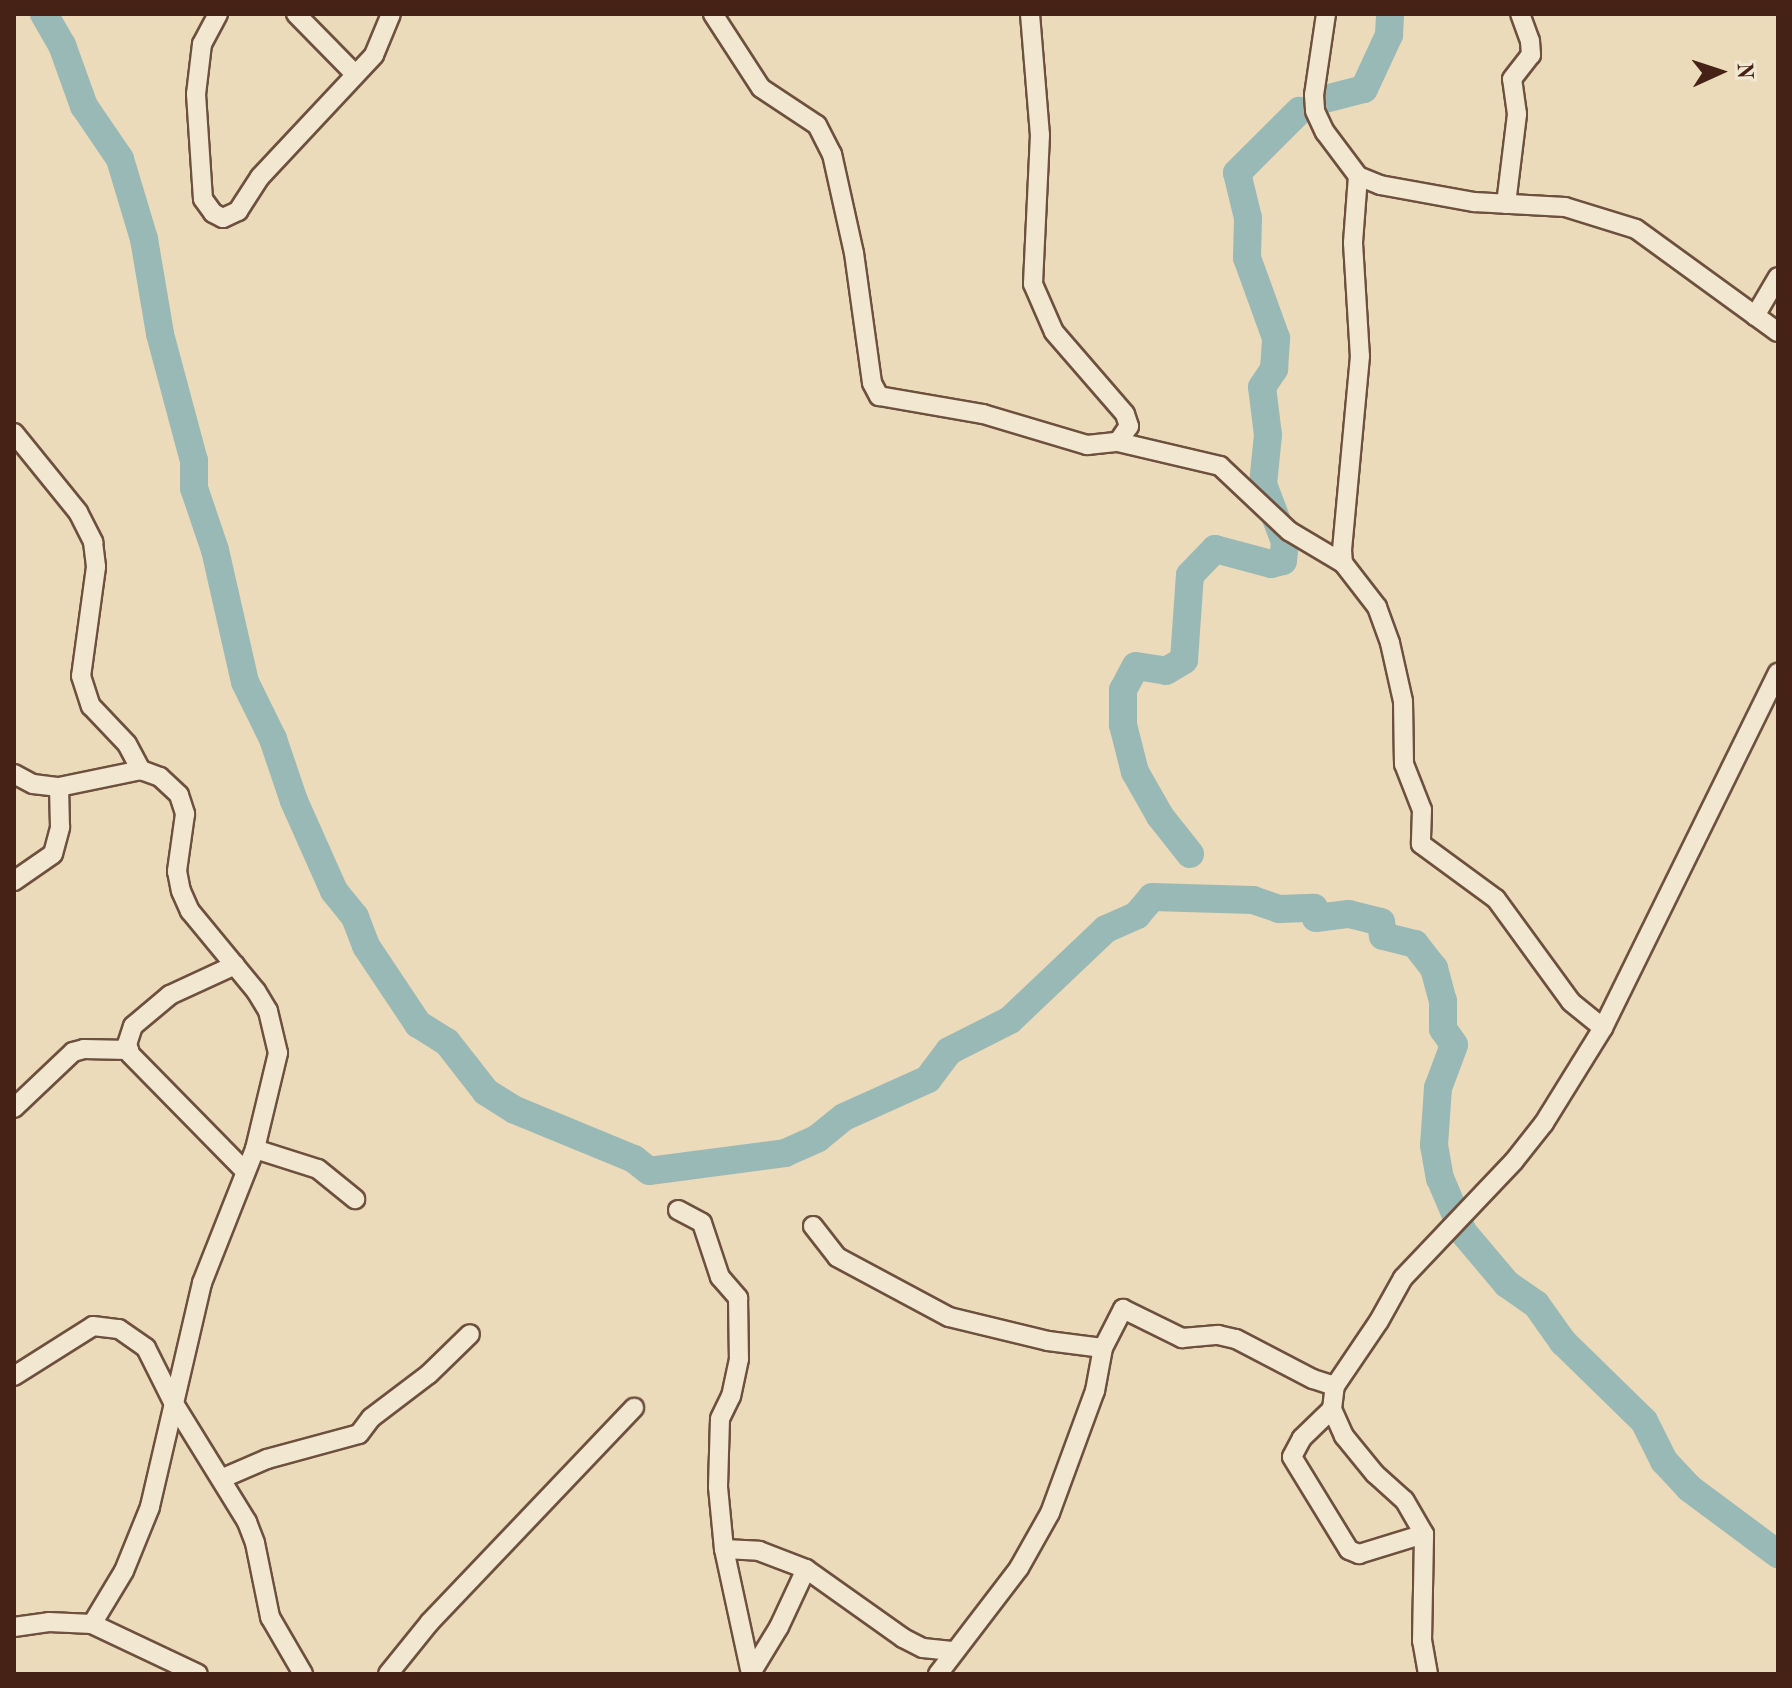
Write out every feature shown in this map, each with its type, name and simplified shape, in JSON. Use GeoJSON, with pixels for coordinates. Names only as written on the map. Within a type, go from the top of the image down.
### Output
{"type":"FeatureCollection","features":[{"type":"Feature","properties":{"kind":"street"},"geometry":{"type":"LineString","coordinates":[[218,14],[202,44],[196,94],[203,199],[221,218],[238,211],[260,177],[374,55],[391,14]]}},
{"type":"Feature","properties":{"kind":"street"},"geometry":{"type":"LineString","coordinates":[[296,14],[354,73]]}},
{"type":"Feature","properties":{"kind":"street"},"geometry":{"type":"LineString","coordinates":[[713,14],[725,37],[761,88],[817,125],[832,154],[854,253],[872,383],[879,396],[983,414],[1087,445],[1118,442],[1220,466],[1289,531],[1343,563],[1377,607],[1390,643],[1403,701],[1404,764],[1422,810],[1421,844],[1496,899],[1571,1002],[1603,1028]]}},
{"type":"Feature","properties":{"kind":"street"},"geometry":{"type":"LineString","coordinates":[[1030,14],[1040,135],[1033,284],[1054,332],[1125,414],[1129,426],[1118,442]]}},
{"type":"Feature","properties":{"kind":"street"},"geometry":{"type":"LineString","coordinates":[[1326,14],[1314,95],[1315,111],[1325,132],[1358,176],[1396,188],[1474,202],[1565,207],[1636,229],[1778,332]]}},
{"type":"Feature","properties":{"kind":"street"},"geometry":{"type":"LineString","coordinates":[[1506,204],[1517,114],[1512,79],[1531,55],[1530,41],[1520,14]]}},
{"type":"Feature","properties":{"kind":"street"},"geometry":{"type":"LineString","coordinates":[[1343,563],[1360,356],[1353,243],[1358,176]]}},
{"type":"Feature","properties":{"kind":"street"},"geometry":{"type":"LineString","coordinates":[[1755,316],[1778,277]]}},
{"type":"Feature","properties":{"kind":"street"},"geometry":{"type":"LineString","coordinates":[[14,433],[78,512],[93,542],[96,567],[81,676],[91,706],[127,744],[141,770]]}},
{"type":"Feature","properties":{"kind":"street"},"geometry":{"type":"LineString","coordinates":[[1428,1674],[1422,1641],[1424,1534],[1404,1500],[1375,1474],[1344,1436],[1332,1409],[1335,1386],[1379,1321],[1403,1278],[1514,1161],[1544,1123],[1603,1028],[1778,673]]}},
{"type":"Feature","properties":{"kind":"street"},"geometry":{"type":"LineString","coordinates":[[14,774],[33,784],[59,787],[141,770],[160,777],[179,795],[185,814],[177,871],[181,891],[190,911],[268,1011],[277,1044],[275,1078],[255,1149],[202,1283],[140,1537],[92,1624]]}},
{"type":"Feature","properties":{"kind":"street"},"geometry":{"type":"LineString","coordinates":[[14,881],[53,854],[60,827],[59,787]]}},
{"type":"Feature","properties":{"kind":"street"},"geometry":{"type":"LineString","coordinates":[[235,965],[170,995],[128,1033],[129,1050],[246,1172]]}},
{"type":"Feature","properties":{"kind":"street"},"geometry":{"type":"LineString","coordinates":[[14,1108],[73,1052],[84,1049],[129,1050]]}},
{"type":"Feature","properties":{"kind":"street"},"geometry":{"type":"LineString","coordinates":[[255,1149],[318,1169],[355,1199]]}},
{"type":"Feature","properties":{"kind":"street"},"geometry":{"type":"LineString","coordinates":[[678,1210],[702,1223],[720,1277],[738,1298],[739,1359],[718,1435],[724,1549],[751,1674]]}},
{"type":"Feature","properties":{"kind":"street"},"geometry":{"type":"LineString","coordinates":[[813,1226],[837,1257],[949,1317],[1048,1341],[1103,1348]]}},
{"type":"Feature","properties":{"kind":"street"},"geometry":{"type":"LineString","coordinates":[[938,1674],[952,1651],[1019,1568],[1050,1513],[1095,1391],[1103,1348],[1123,1309],[1182,1338],[1218,1335],[1236,1339],[1335,1386]]}},
{"type":"Feature","properties":{"kind":"street"},"geometry":{"type":"LineString","coordinates":[[14,1376],[93,1326],[105,1326],[130,1335],[146,1348],[173,1402],[223,1478],[255,1543],[270,1617],[303,1674]]}},
{"type":"Feature","properties":{"kind":"street"},"geometry":{"type":"LineString","coordinates":[[223,1478],[267,1459],[359,1434],[371,1418],[429,1374],[470,1334]]}},
{"type":"Feature","properties":{"kind":"street"},"geometry":{"type":"LineString","coordinates":[[388,1674],[430,1622],[634,1408]]}},
{"type":"Feature","properties":{"kind":"street"},"geometry":{"type":"LineString","coordinates":[[1332,1409],[1302,1438],[1292,1457],[1349,1550],[1359,1554],[1424,1534]]}},
{"type":"Feature","properties":{"kind":"street"},"geometry":{"type":"LineString","coordinates":[[724,1549],[759,1551],[806,1569],[903,1638],[923,1648],[952,1651]]}},
{"type":"Feature","properties":{"kind":"street"},"geometry":{"type":"LineString","coordinates":[[751,1674],[779,1627],[806,1569]]}},
{"type":"Feature","properties":{"kind":"street"},"geometry":{"type":"LineString","coordinates":[[14,1627],[49,1622],[92,1624],[198,1674]]}},
{"type":"Feature","properties":{"kind":"waterway"},"geometry":{"type":"LineString","coordinates":[[44,14],[62,45],[84,106],[120,159],[144,239],[160,334],[194,461],[194,488],[215,550],[245,682],[273,739],[294,801],[334,891],[355,917],[366,946],[418,1024],[447,1042],[486,1092],[515,1110],[634,1159],[649,1171],[785,1153],[818,1138],[844,1117],[928,1079],[949,1051],[1010,1020],[1106,929],[1137,915],[1152,897],[1253,900],[1279,909],[1314,908],[1316,918],[1349,914],[1381,922],[1383,936],[1415,944],[1434,968],[1443,1001],[1443,1029],[1454,1045],[1438,1088],[1434,1145],[1440,1178],[1463,1232],[1507,1284],[1536,1304],[1563,1342],[1644,1421],[1664,1461],[1689,1488],[1778,1554]]}},
{"type":"Feature","properties":{"kind":"waterway"},"geometry":{"type":"LineString","coordinates":[[1325,99],[1364,89],[1389,35],[1390,14]]}},
{"type":"Feature","properties":{"kind":"waterway"},"geometry":{"type":"LineString","coordinates":[[1190,854],[1160,816],[1135,772],[1123,725],[1123,690],[1136,666],[1166,671],[1184,660],[1190,575],[1215,549],[1271,564],[1283,561],[1285,542],[1263,484],[1268,435],[1262,387],[1274,369],[1276,338],[1247,258],[1248,218],[1237,173],[1299,111]]}}]}
